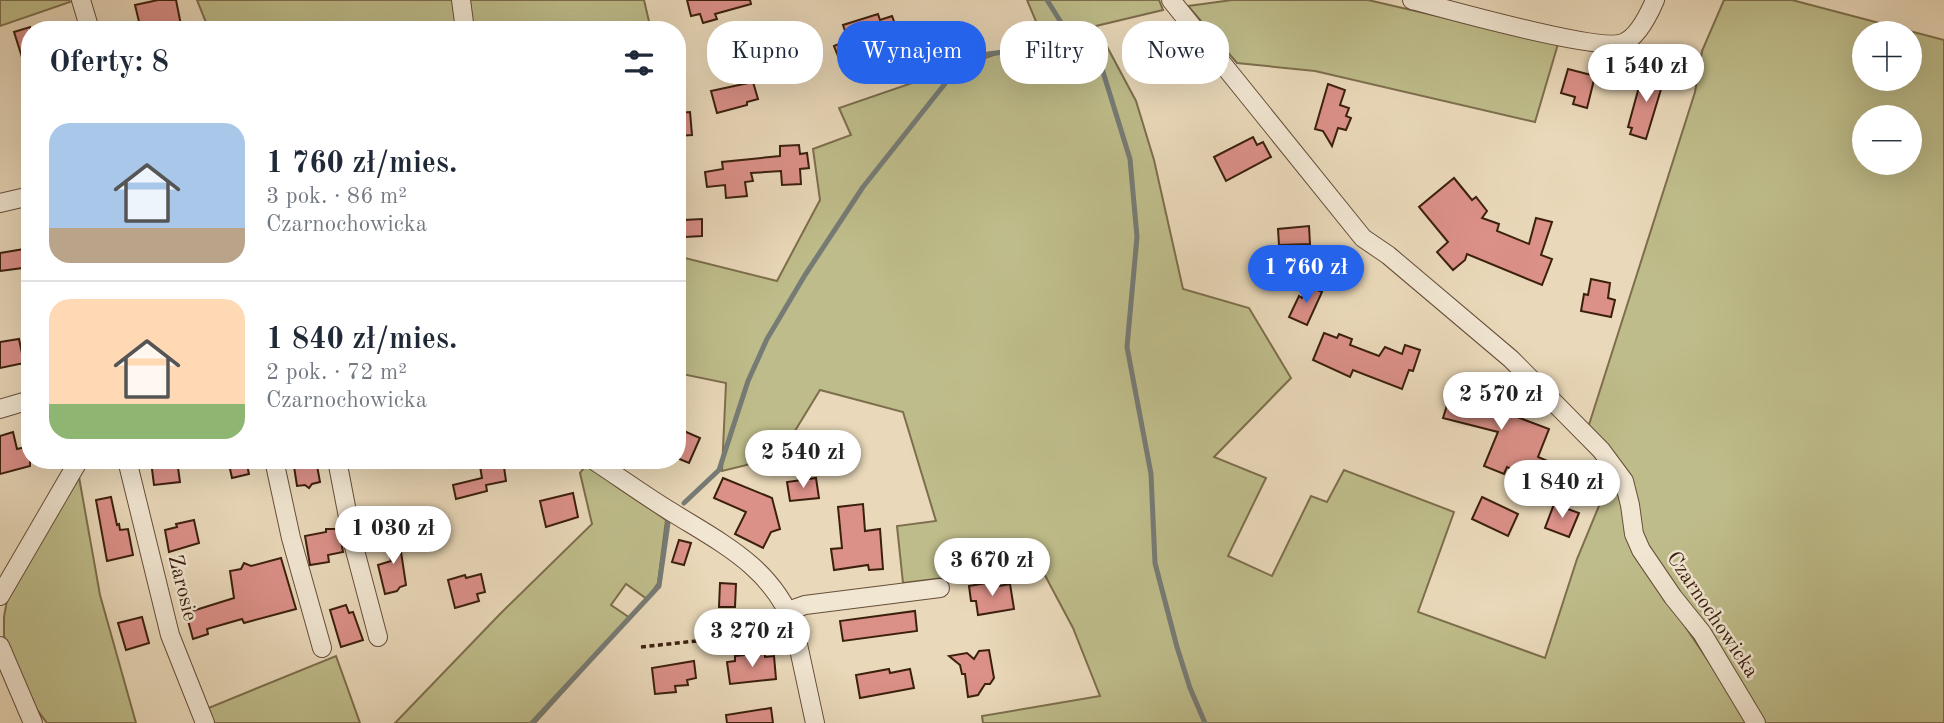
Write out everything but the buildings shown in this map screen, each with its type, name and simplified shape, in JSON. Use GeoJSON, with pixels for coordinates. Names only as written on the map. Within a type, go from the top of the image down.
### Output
{"type":"FeatureCollection","features":[{"type":"Feature","properties":{"kind":"street"},"geometry":{"type":"LineString","coordinates":[[81,0],[87,21]]}},
{"type":"Feature","properties":{"kind":"street"},"geometry":{"type":"LineString","coordinates":[[461,0],[464,21]]}},
{"type":"Feature","properties":{"kind":"street","name":"Czarnochowicka"},"geometry":{"type":"LineString","coordinates":[[1171,0],[1363,238],[1388,255],[1511,359],[1601,450],[1623,481],[1634,534],[1641,550],[1672,597],[1702,633],[1756,723]]}},
{"type":"Feature","properties":{"kind":"street"},"geometry":{"type":"LineString","coordinates":[[1412,0],[1596,44],[1623,43],[1638,30],[1655,0]]}},
{"type":"Feature","properties":{"kind":"street"},"geometry":{"type":"LineString","coordinates":[[0,203],[21,198]]}},
{"type":"Feature","properties":{"kind":"street"},"geometry":{"type":"LineString","coordinates":[[0,409],[21,403]]}},
{"type":"Feature","properties":{"kind":"street"},"geometry":{"type":"LineString","coordinates":[[0,596],[74,469]]}},
{"type":"Feature","properties":{"kind":"street","name":"Zarosie"},"geometry":{"type":"LineString","coordinates":[[129,469],[170,635],[205,723]]}},
{"type":"Feature","properties":{"kind":"street"},"geometry":{"type":"LineString","coordinates":[[276,469],[291,538],[321,648]]}},
{"type":"Feature","properties":{"kind":"street"},"geometry":{"type":"LineString","coordinates":[[339,469],[353,543],[377,636]]}},
{"type":"Feature","properties":{"kind":"street"},"geometry":{"type":"LineString","coordinates":[[606,469],[736,551],[770,582],[788,611],[796,631],[815,723]]}},
{"type":"Feature","properties":{"kind":"street"},"geometry":{"type":"LineString","coordinates":[[788,611],[805,605],[940,588]]}},
{"type":"Feature","properties":{"kind":"street"},"geometry":{"type":"LineString","coordinates":[[0,646],[33,723]]}},
{"type":"Feature","properties":{"kind":"path"},"geometry":{"type":"LineString","coordinates":[[640,647],[783,632]]}},
{"type":"Feature","properties":{"kind":"shaded area"},"geometry":{"type":"Polygon","coordinates":[[[0,0],[69,0],[70,2],[0,26],[0,0]]]}},
{"type":"Feature","properties":{"kind":"shaded area"},"geometry":{"type":"Polygon","coordinates":[[[197,0],[453,0],[455,21],[205,21],[197,0]]]}},
{"type":"Feature","properties":{"kind":"shaded area"},"geometry":{"type":"Polygon","coordinates":[[[467,0],[644,0],[649,21],[470,21],[467,0]]]}},
{"type":"Feature","properties":{"kind":"shaded area"},"geometry":{"type":"Polygon","coordinates":[[[1027,0],[1159,0],[1163,10],[1108,23],[1108,21],[1036,21],[1027,0]]]}},
{"type":"Feature","properties":{"kind":"shaded area"},"geometry":{"type":"Polygon","coordinates":[[[1232,0],[1368,0],[1558,44],[1535,122],[1315,71],[1237,63],[1229,54],[1229,21],[1201,21],[1188,6],[1232,0]]]}},
{"type":"Feature","properties":{"kind":"shaded area"},"geometry":{"type":"Polygon","coordinates":[[[1724,0],[1792,0],[1872,21],[1852,21],[1852,91],[1922,91],[1922,34],[1944,40],[1944,723],[1760,723],[1640,537],[1623,472],[1587,431],[1695,92],[1702,51],[1724,0]]]}},
{"type":"Feature","properties":{"kind":"shaded area"},"geometry":{"type":"Polygon","coordinates":[[[1108,48],[1122,75],[1122,84],[1127,84],[1136,101],[1154,160],[1183,289],[1249,308],[1291,378],[1214,457],[1266,478],[1228,556],[1272,576],[1311,496],[1327,502],[1344,470],[1454,512],[1418,612],[1545,658],[1577,559],[1613,472],[1654,580],[1750,723],[983,723],[982,716],[1100,696],[1073,628],[1040,566],[903,583],[897,526],[936,521],[903,412],[820,390],[779,457],[722,471],[726,383],[686,375],[686,258],[777,281],[820,200],[813,149],[851,135],[839,108],[909,84],[986,84],[986,58],[1000,53],[1000,84],[1108,84],[1108,48]]]}},
{"type":"Feature","properties":{"kind":"shaded area"},"geometry":{"type":"Polygon","coordinates":[[[583,469],[594,469],[666,520],[658,583],[647,599],[626,584],[611,605],[630,618],[535,723],[395,723],[592,524],[580,473],[583,469]]]}},
{"type":"Feature","properties":{"kind":"shaded area"},"geometry":{"type":"Polygon","coordinates":[[[79,477],[100,595],[136,723],[47,723],[32,703],[4,636],[7,600],[79,477]]]}},
{"type":"Feature","properties":{"kind":"shaded area"},"geometry":{"type":"Polygon","coordinates":[[[336,656],[360,723],[211,723],[206,709],[336,656]]]}},
{"type":"Feature","properties":{"kind":"waterway"},"geometry":{"type":"LineString","coordinates":[[1047,0],[1067,32],[1099,59],[1130,159],[1137,237],[1127,347],[1151,474],[1155,563],[1177,647],[1205,723]]}},
{"type":"Feature","properties":{"kind":"waterway"},"geometry":{"type":"LineString","coordinates":[[684,503],[719,470],[748,381],[767,339],[863,187],[963,61],[973,56],[1000,52]]}},
{"type":"Feature","properties":{"kind":"waterway"},"geometry":{"type":"LineString","coordinates":[[532,723],[659,586],[668,523]]}}]}
